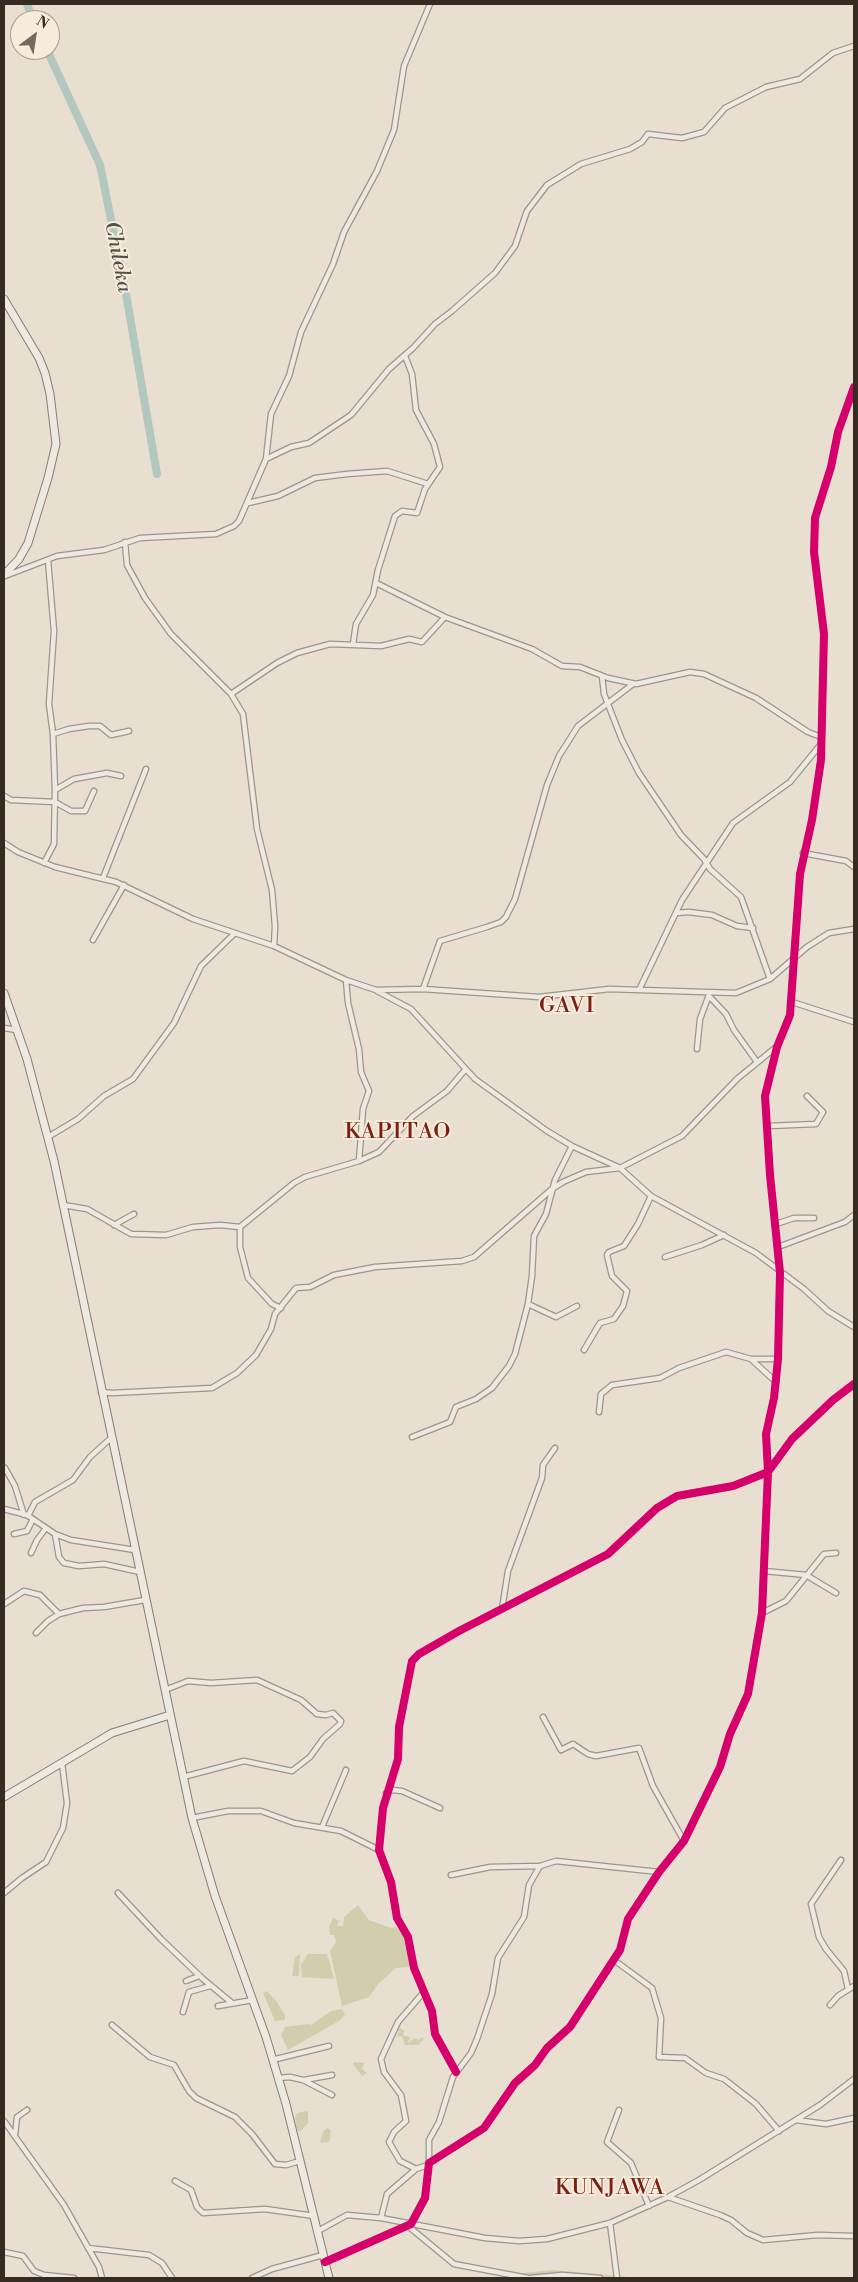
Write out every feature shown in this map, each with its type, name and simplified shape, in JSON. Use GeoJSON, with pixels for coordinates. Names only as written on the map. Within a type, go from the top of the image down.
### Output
{"type":"FeatureCollection","features":[{"type":"Feature","properties":{"kind":"main road"},"geometry":{"type":"LineString","coordinates":[[4,298],[39,358],[45,373],[53,409],[56,444],[28,543],[19,559],[4,575]]}},
{"type":"Feature","properties":{"kind":"main road"},"geometry":{"type":"LineString","coordinates":[[4,993],[17,1030],[48,1137],[192,1818],[215,1896],[253,2000],[278,2078],[329,2278]]}},
{"type":"Feature","properties":{"kind":"main road"},"geometry":{"type":"LineString","coordinates":[[4,1797],[112,1733],[170,1715]]}},
{"type":"Feature","properties":{"kind":"street"},"geometry":{"type":"LineString","coordinates":[[4,575],[66,555],[104,550],[125,542],[153,536],[216,534],[234,526],[243,514],[266,459],[271,414],[289,376],[301,332],[333,264],[344,232],[377,171],[394,130],[404,66],[430,4]]}},
{"type":"Feature","properties":{"kind":"street"},"geometry":{"type":"LineString","coordinates":[[266,459],[291,447],[309,442],[346,420],[389,369],[405,356],[435,324],[452,312],[495,273],[515,246],[527,211],[547,185],[581,164],[630,149],[642,142],[648,134],[682,138],[704,132],[725,108],[766,87],[800,79],[832,52],[854,46]]}},
{"type":"Feature","properties":{"kind":"street"},"geometry":{"type":"LineString","coordinates":[[353,644],[356,624],[371,602],[395,516],[402,511],[417,512],[428,484],[440,467],[434,444],[419,418],[412,374],[405,356]]}},
{"type":"Feature","properties":{"kind":"street"},"geometry":{"type":"LineString","coordinates":[[381,2218],[387,2194],[416,2169],[428,2164],[484,2128],[515,2083],[535,2065],[547,2048],[570,2027],[614,1960],[626,1932],[628,1919],[659,1872],[684,1841],[713,1783],[735,1722],[746,1701],[762,1613],[768,1472],[766,1434],[776,1382],[778,1358],[780,1273],[770,1174],[765,1096],[777,1047],[787,1024],[792,1002],[800,874],[816,799],[821,744],[824,634],[814,552],[815,518],[831,467],[838,432],[854,387]]}},
{"type":"Feature","properties":{"kind":"street"},"geometry":{"type":"LineString","coordinates":[[248,503],[288,493],[315,478],[347,474],[387,471],[428,484]]}},
{"type":"Feature","properties":{"kind":"street"},"geometry":{"type":"LineString","coordinates":[[125,542],[127,565],[145,598],[172,634],[231,694],[241,708],[245,720],[256,829],[272,890],[276,926],[274,946]]}},
{"type":"Feature","properties":{"kind":"street"},"geometry":{"type":"LineString","coordinates":[[44,863],[54,844],[55,790],[53,734],[49,704],[54,631],[48,560]]}},
{"type":"Feature","properties":{"kind":"street"},"geometry":{"type":"LineString","coordinates":[[376,583],[445,617],[532,649],[562,666],[580,667],[602,676],[633,684],[690,672],[704,674],[756,698],[808,732],[821,737]]}},
{"type":"Feature","properties":{"kind":"street"},"geometry":{"type":"LineString","coordinates":[[231,694],[277,663],[297,653],[330,644],[381,646],[409,639],[422,642],[445,617]]}},
{"type":"Feature","properties":{"kind":"street"},"geometry":{"type":"LineString","coordinates":[[602,676],[603,690],[617,732],[640,772],[681,835],[706,864],[741,897],[770,979]]}},
{"type":"Feature","properties":{"kind":"street"},"geometry":{"type":"LineString","coordinates":[[423,989],[440,941],[501,922],[509,913],[523,873],[555,764],[575,730],[633,684]]}},
{"type":"Feature","properties":{"kind":"street"},"geometry":{"type":"LineString","coordinates":[[53,734],[69,728],[89,726],[100,726],[111,735],[130,731]]}},
{"type":"Feature","properties":{"kind":"street"},"geometry":{"type":"LineString","coordinates":[[639,990],[676,913],[733,823],[790,782],[821,744]]}},
{"type":"Feature","properties":{"kind":"street"},"geometry":{"type":"LineString","coordinates":[[103,878],[146,770]]}},
{"type":"Feature","properties":{"kind":"street"},"geometry":{"type":"LineString","coordinates":[[55,790],[74,779],[107,773],[121,776]]}},
{"type":"Feature","properties":{"kind":"street"},"geometry":{"type":"LineString","coordinates":[[4,796],[11,800],[54,802],[71,811],[85,811],[94,791]]}},
{"type":"Feature","properties":{"kind":"street"},"geometry":{"type":"LineString","coordinates":[[4,843],[18,852],[44,863],[124,885],[193,919],[274,946],[346,980],[376,990],[411,1009],[465,1070],[531,1120],[572,1146],[620,1168],[651,1196],[756,1253],[797,1284],[834,1316],[854,1327]]}},
{"type":"Feature","properties":{"kind":"street"},"geometry":{"type":"LineString","coordinates":[[803,853],[846,861],[854,866]]}},
{"type":"Feature","properties":{"kind":"street"},"geometry":{"type":"LineString","coordinates":[[93,940],[124,885]]}},
{"type":"Feature","properties":{"kind":"street"},"geometry":{"type":"LineString","coordinates":[[676,913],[688,912],[712,915],[737,926],[753,928]]}},
{"type":"Feature","properties":{"kind":"street"},"geometry":{"type":"LineString","coordinates":[[376,990],[423,989],[539,997],[593,989],[709,995],[736,993],[770,979],[794,958],[829,933],[854,930]]}},
{"type":"Feature","properties":{"kind":"street"},"geometry":{"type":"LineString","coordinates":[[48,1137],[78,1119],[104,1096],[133,1079],[174,1023],[201,966],[234,934]]}},
{"type":"Feature","properties":{"kind":"street"},"geometry":{"type":"LineString","coordinates":[[346,980],[348,1003],[359,1049],[361,1072],[369,1091],[363,1109],[359,1161]]}},
{"type":"Feature","properties":{"kind":"street"},"geometry":{"type":"LineString","coordinates":[[698,1049],[700,1019],[709,995]]}},
{"type":"Feature","properties":{"kind":"street"},"geometry":{"type":"LineString","coordinates":[[709,995],[726,1014],[734,1030],[757,1062]]}},
{"type":"Feature","properties":{"kind":"street"},"geometry":{"type":"LineString","coordinates":[[792,1002],[854,1022]]}},
{"type":"Feature","properties":{"kind":"street"},"geometry":{"type":"LineString","coordinates":[[4,1028],[17,1030]]}},
{"type":"Feature","properties":{"kind":"street"},"geometry":{"type":"LineString","coordinates":[[101,1392],[112,1394],[212,1388],[237,1373],[256,1355],[271,1329],[275,1314],[296,1288],[310,1287],[334,1275],[375,1266],[462,1261],[474,1257],[552,1189],[586,1172],[620,1168],[682,1136],[737,1079],[777,1047]]}},
{"type":"Feature","properties":{"kind":"street"},"geometry":{"type":"LineString","coordinates":[[63,1205],[87,1209],[131,1234],[156,1235],[193,1227],[225,1225],[240,1227],[305,1177],[359,1161],[379,1152],[413,1116],[448,1091],[465,1070]]}},
{"type":"Feature","properties":{"kind":"street"},"geometry":{"type":"LineString","coordinates":[[768,1126],[816,1124],[823,1112],[807,1096]]}},
{"type":"Feature","properties":{"kind":"street"},"geometry":{"type":"LineString","coordinates":[[412,1437],[450,1422],[456,1407],[484,1394],[502,1378],[515,1354],[528,1304],[532,1276],[534,1236],[546,1214],[552,1189],[572,1146]]}},
{"type":"Feature","properties":{"kind":"street"},"geometry":{"type":"LineString","coordinates":[[584,1350],[600,1323],[614,1319],[623,1306],[627,1291],[612,1276],[607,1255],[624,1246],[638,1224],[651,1196]]}},
{"type":"Feature","properties":{"kind":"street"},"geometry":{"type":"LineString","coordinates":[[114,1226],[134,1214]]}},
{"type":"Feature","properties":{"kind":"street"},"geometry":{"type":"LineString","coordinates":[[778,1247],[845,1222],[854,1215]]}},
{"type":"Feature","properties":{"kind":"street"},"geometry":{"type":"LineString","coordinates":[[776,1224],[794,1218],[814,1218]]}},
{"type":"Feature","properties":{"kind":"street"},"geometry":{"type":"LineString","coordinates":[[240,1227],[240,1247],[248,1278],[272,1304],[281,1308]]}},
{"type":"Feature","properties":{"kind":"street"},"geometry":{"type":"LineString","coordinates":[[665,1257],[702,1245],[724,1235]]}},
{"type":"Feature","properties":{"kind":"street"},"geometry":{"type":"LineString","coordinates":[[272,1304],[275,1314]]}},
{"type":"Feature","properties":{"kind":"street"},"geometry":{"type":"LineString","coordinates":[[528,1304],[556,1317],[577,1306]]}},
{"type":"Feature","properties":{"kind":"street"},"geometry":{"type":"LineString","coordinates":[[599,1412],[601,1394],[612,1385],[660,1378],[679,1368],[726,1352],[750,1359],[778,1358]]}},
{"type":"Feature","properties":{"kind":"street"},"geometry":{"type":"LineString","coordinates":[[750,1359],[776,1382]]}},
{"type":"Feature","properties":{"kind":"street"},"geometry":{"type":"LineString","coordinates":[[456,2072],[435,2034],[432,2011],[414,1968],[408,1937],[397,1918],[391,1882],[379,1850],[386,1793],[398,1759],[398,1734],[414,1659],[459,1631],[608,1554],[657,1508],[677,1496],[733,1486],[768,1472],[792,1439],[833,1400],[854,1384]]}},
{"type":"Feature","properties":{"kind":"street"},"geometry":{"type":"LineString","coordinates":[[14,1534],[27,1531],[28,1517],[34,1503],[73,1480],[90,1457],[111,1438]]}},
{"type":"Feature","properties":{"kind":"street"},"geometry":{"type":"LineString","coordinates":[[502,1609],[508,1571],[542,1478],[543,1465],[555,1448]]}},
{"type":"Feature","properties":{"kind":"street"},"geometry":{"type":"LineString","coordinates":[[5,1468],[28,1517]]}},
{"type":"Feature","properties":{"kind":"street"},"geometry":{"type":"LineString","coordinates":[[4,1509],[28,1517],[55,1534],[77,1541],[135,1550]]}},
{"type":"Feature","properties":{"kind":"street"},"geometry":{"type":"LineString","coordinates":[[31,1553],[37,1540],[46,1528]]}},
{"type":"Feature","properties":{"kind":"street"},"geometry":{"type":"LineString","coordinates":[[55,1534],[59,1557],[64,1563],[79,1566],[104,1564],[140,1572]]}},
{"type":"Feature","properties":{"kind":"street"},"geometry":{"type":"LineString","coordinates":[[762,1613],[786,1601],[826,1553],[836,1553]]}},
{"type":"Feature","properties":{"kind":"street"},"geometry":{"type":"LineString","coordinates":[[764,1571],[806,1575],[836,1593]]}},
{"type":"Feature","properties":{"kind":"street"},"geometry":{"type":"LineString","coordinates":[[4,1604],[22,1591],[31,1592],[40,1595],[59,1614]]}},
{"type":"Feature","properties":{"kind":"street"},"geometry":{"type":"LineString","coordinates":[[36,1633],[48,1620],[59,1614],[83,1608],[104,1607],[145,1600]]}},
{"type":"Feature","properties":{"kind":"street"},"geometry":{"type":"LineString","coordinates":[[165,1690],[192,1680],[211,1683],[257,1680],[301,1700],[317,1714],[326,1715],[334,1713],[341,1721],[323,1739],[310,1757],[292,1771],[244,1761],[182,1777]]}},
{"type":"Feature","properties":{"kind":"street"},"geometry":{"type":"LineString","coordinates":[[543,1717],[561,1750],[573,1744],[588,1754],[596,1756],[639,1748],[653,1786],[684,1841]]}},
{"type":"Feature","properties":{"kind":"street"},"geometry":{"type":"LineString","coordinates":[[4,1893],[46,1862],[63,1828],[67,1803],[62,1763]]}},
{"type":"Feature","properties":{"kind":"street"},"geometry":{"type":"LineString","coordinates":[[322,1827],[346,1770]]}},
{"type":"Feature","properties":{"kind":"street"},"geometry":{"type":"LineString","coordinates":[[386,1793],[393,1790],[402,1791],[440,1808]]}},
{"type":"Feature","properties":{"kind":"street"},"geometry":{"type":"LineString","coordinates":[[192,1818],[228,1811],[254,1810],[268,1812],[294,1823],[344,1832],[379,1850]]}},
{"type":"Feature","properties":{"kind":"street"},"geometry":{"type":"LineString","coordinates":[[841,1860],[811,1904],[819,1937],[844,1971],[848,1989]]}},
{"type":"Feature","properties":{"kind":"street"},"geometry":{"type":"LineString","coordinates":[[451,1875],[490,1867],[540,1866],[556,1861],[659,1872]]}},
{"type":"Feature","properties":{"kind":"street"},"geometry":{"type":"LineString","coordinates":[[252,2278],[272,2269],[324,2258],[410,2225],[425,2198],[429,2140],[439,2122],[446,2096],[456,2072],[471,2053],[478,2039],[492,1994],[496,1962],[524,1917],[530,1885],[540,1866]]}},
{"type":"Feature","properties":{"kind":"street"},"geometry":{"type":"LineString","coordinates":[[118,1892],[161,1939],[199,1976],[232,2003]]}},
{"type":"Feature","properties":{"kind":"street"},"geometry":{"type":"LineString","coordinates":[[614,1960],[652,1988],[661,2018],[659,2057],[685,2058],[706,2073],[724,2079],[756,2104],[779,2131]]}},
{"type":"Feature","properties":{"kind":"street"},"geometry":{"type":"LineString","coordinates":[[186,1981],[199,1976]]}},
{"type":"Feature","properties":{"kind":"street"},"geometry":{"type":"LineString","coordinates":[[183,2012],[189,1992],[210,1986]]}},
{"type":"Feature","properties":{"kind":"street"},"geometry":{"type":"LineString","coordinates":[[830,2005],[854,1986]]}},
{"type":"Feature","properties":{"kind":"street"},"geometry":{"type":"LineString","coordinates":[[416,2169],[403,2164],[391,2146],[391,2136],[406,2120],[401,2095],[384,2072],[380,2062],[398,2022],[423,1993]]}},
{"type":"Feature","properties":{"kind":"street"},"geometry":{"type":"LineString","coordinates":[[218,2006],[253,2000]]}},
{"type":"Feature","properties":{"kind":"street"},"geometry":{"type":"LineString","coordinates":[[112,2025],[150,2057],[174,2065],[189,2091],[196,2098],[235,2117],[252,2134],[275,2164],[286,2165],[300,2161]]}},
{"type":"Feature","properties":{"kind":"street"},"geometry":{"type":"LineString","coordinates":[[272,2060],[329,2046]]}},
{"type":"Feature","properties":{"kind":"street"},"geometry":{"type":"LineString","coordinates":[[303,2080],[332,2075]]}},
{"type":"Feature","properties":{"kind":"street"},"geometry":{"type":"LineString","coordinates":[[278,2078],[290,2077],[303,2080],[332,2095]]}},
{"type":"Feature","properties":{"kind":"street"},"geometry":{"type":"LineString","coordinates":[[318,2231],[346,2215],[381,2218],[486,2238],[519,2241],[547,2239],[610,2224],[668,2197],[779,2131],[854,2079]]}},
{"type":"Feature","properties":{"kind":"street"},"geometry":{"type":"LineString","coordinates":[[14,2134],[17,2117],[27,2110]]}},
{"type":"Feature","properties":{"kind":"street"},"geometry":{"type":"LineString","coordinates":[[620,2110],[607,2142],[631,2163],[650,2206]]}},
{"type":"Feature","properties":{"kind":"street"},"geometry":{"type":"LineString","coordinates":[[796,2120],[826,2124],[854,2118]]}},
{"type":"Feature","properties":{"kind":"street"},"geometry":{"type":"LineString","coordinates":[[4,2121],[64,2205],[101,2271],[102,2278]]}},
{"type":"Feature","properties":{"kind":"street"},"geometry":{"type":"LineString","coordinates":[[175,2181],[191,2190],[197,2207],[203,2213],[265,2209],[314,2216]]}},
{"type":"Feature","properties":{"kind":"street"},"geometry":{"type":"LineString","coordinates":[[668,2197],[731,2220],[747,2233],[763,2240],[818,2235],[854,2236]]}},
{"type":"Feature","properties":{"kind":"street"},"geometry":{"type":"LineString","coordinates":[[610,2224],[617,2278]]}},
{"type":"Feature","properties":{"kind":"street"},"geometry":{"type":"LineString","coordinates":[[410,2225],[454,2264],[530,2278],[562,2275],[600,2278]]}},
{"type":"Feature","properties":{"kind":"street"},"geometry":{"type":"LineString","coordinates":[[88,2248],[149,2255],[162,2263],[172,2278]]}},
{"type":"Feature","properties":{"kind":"street"},"geometry":{"type":"LineString","coordinates":[[4,2252],[23,2256],[34,2271],[44,2275],[74,2278]]}},
{"type":"Feature","properties":{"kind":"shaded area"},"geometry":{"type":"Polygon","coordinates":[[[358,1905],[369,1920],[391,1928],[395,1927],[406,1935],[412,1962],[410,1967],[396,1968],[378,1984],[369,1997],[342,2006],[330,1951],[336,1942],[334,1935],[330,1935],[329,1927],[333,1918],[339,1921],[337,1926],[343,1926],[344,1917],[358,1905]]]}},
{"type":"Feature","properties":{"kind":"shaded area"},"geometry":{"type":"Polygon","coordinates":[[[300,1954],[299,1976],[292,1976],[295,1957],[300,1954]]]}},
{"type":"Feature","properties":{"kind":"shaded area"},"geometry":{"type":"Polygon","coordinates":[[[308,1954],[327,1954],[334,1979],[302,1977],[301,1964],[308,1954]]]}},
{"type":"Feature","properties":{"kind":"shaded area"},"geometry":{"type":"Polygon","coordinates":[[[267,1991],[277,2002],[285,2015],[285,2020],[275,2021],[263,1993],[267,1991]]]}},
{"type":"Feature","properties":{"kind":"shaded area"},"geometry":{"type":"Polygon","coordinates":[[[342,2009],[345,2015],[339,2021],[288,2050],[281,2035],[285,2027],[311,2025],[331,2011],[342,2009]]]}},
{"type":"Feature","properties":{"kind":"shaded area"},"geometry":{"type":"Polygon","coordinates":[[[400,2028],[405,2031],[403,2035],[410,2037],[408,2043],[415,2038],[419,2040],[422,2037],[424,2039],[418,2045],[405,2045],[402,2036],[397,2037],[399,2032],[397,2030],[400,2028]]]}},
{"type":"Feature","properties":{"kind":"shaded area"},"geometry":{"type":"Polygon","coordinates":[[[354,2062],[364,2063],[362,2069],[367,2073],[362,2076],[353,2064],[354,2062]]]}},
{"type":"Feature","properties":{"kind":"shaded area"},"geometry":{"type":"Polygon","coordinates":[[[308,2111],[308,2123],[300,2132],[297,2130],[295,2118],[297,2113],[308,2111]]]}},
{"type":"Feature","properties":{"kind":"shaded area"},"geometry":{"type":"Polygon","coordinates":[[[328,2128],[331,2131],[329,2142],[322,2143],[320,2141],[324,2130],[328,2128]]]}},
{"type":"Feature","properties":{"kind":"shaded area"},"geometry":{"type":"Polygon","coordinates":[[[553,2270],[630,2278],[509,2278],[511,2274],[553,2270]]]}},
{"type":"Feature","properties":{"kind":"waterway","name":"Chileka"},"geometry":{"type":"LineString","coordinates":[[27,4],[29,10]]}},
{"type":"Feature","properties":{"kind":"waterway","name":"Chileka"},"geometry":{"type":"LineString","coordinates":[[52,60],[100,165],[126,294],[157,474]]}},
{"type":"Feature","properties":{"kind":"cycle path"},"geometry":{"type":"LineString","coordinates":[[325,2262],[411,2224],[425,2198],[429,2163],[484,2128],[515,2083],[535,2065],[547,2048],[570,2027],[620,1950],[628,1919],[659,1872],[684,1841],[720,1767],[730,1734],[748,1694],[762,1613],[768,1472],[766,1434],[774,1398],[778,1359],[780,1273],[770,1175],[765,1096],[777,1047],[790,1015],[800,874],[812,820],[821,760],[824,634],[814,552],[815,518],[831,467],[838,432],[854,387]]}},
{"type":"Feature","properties":{"kind":"cycle path"},"geometry":{"type":"LineString","coordinates":[[456,2072],[435,2034],[432,2011],[414,1968],[408,1937],[397,1918],[391,1882],[379,1850],[383,1808],[398,1759],[399,1727],[412,1661],[419,1654],[459,1631],[608,1554],[657,1508],[677,1496],[733,1486],[768,1472],[792,1439],[833,1400],[854,1384]]}},
{"type":"Feature","properties":{"kind":"district","name":"GAVI"},"geometry":{"type":"Point","coordinates":[567,1007]}},
{"type":"Feature","properties":{"kind":"district","name":"KAPITAO"},"geometry":{"type":"Point","coordinates":[398,1133]}},
{"type":"Feature","properties":{"kind":"district","name":"KUNJAWA"},"geometry":{"type":"Point","coordinates":[610,2189]}}]}
